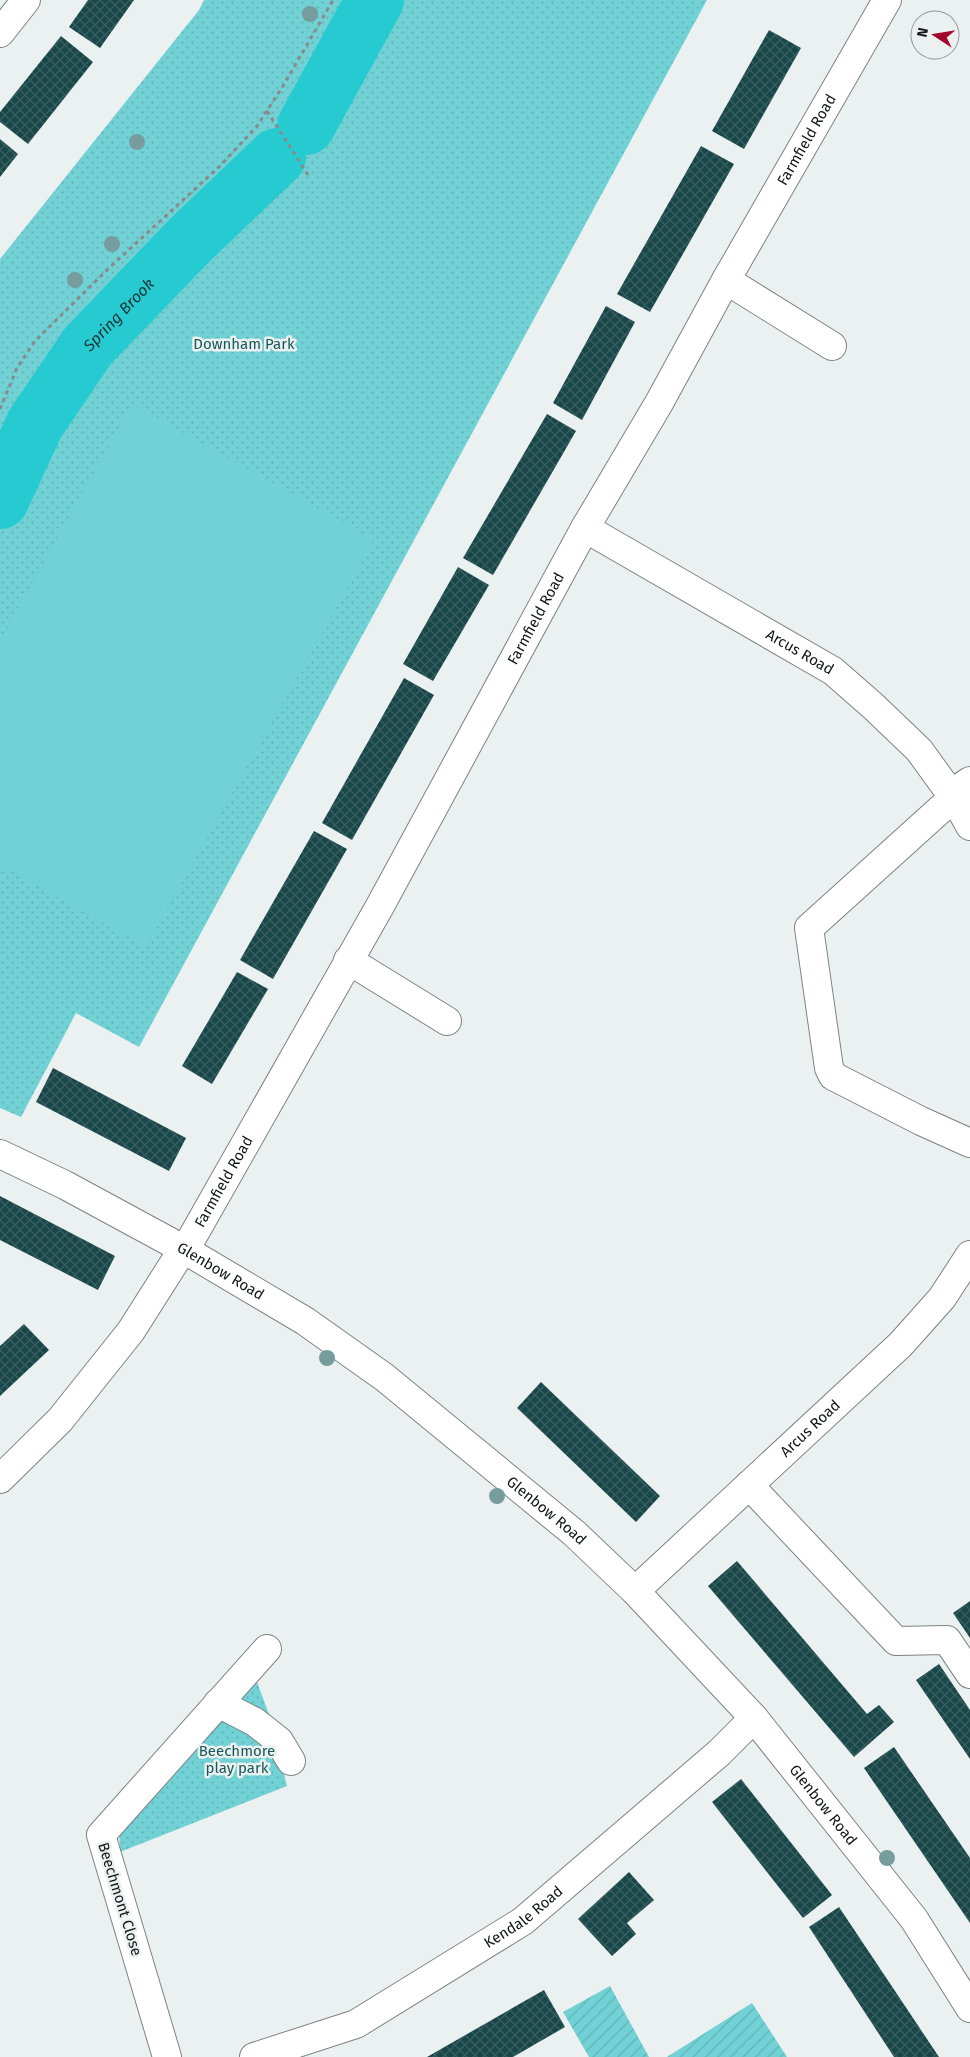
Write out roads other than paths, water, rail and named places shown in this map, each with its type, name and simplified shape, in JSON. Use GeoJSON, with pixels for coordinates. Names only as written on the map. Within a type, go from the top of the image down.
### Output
{"type":"FeatureCollection","features":[{"type":"Feature","properties":{"kind":"street"},"geometry":{"type":"LineString","coordinates":[[0,33],[26,0]]}},
{"type":"Feature","properties":{"kind":"street","name":"Farmfield Road"},"geometry":{"type":"LineString","coordinates":[[0,1478],[60,1420],[131,1331],[176,1260],[185,1250],[380,906],[585,528],[660,403],[726,280],[887,0]]}},
{"type":"Feature","properties":{"kind":"street"},"geometry":{"type":"LineString","coordinates":[[726,280],[832,346]]}},
{"type":"Feature","properties":{"kind":"street","name":"Arcus Road"},"geometry":{"type":"LineString","coordinates":[[585,528],[833,671],[874,706],[958,791],[970,826]]}},
{"type":"Feature","properties":{"kind":"street"},"geometry":{"type":"LineString","coordinates":[[958,791],[809,928],[829,1068],[833,1076],[921,1121],[970,1143]]}},
{"type":"Feature","properties":{"kind":"street"},"geometry":{"type":"LineString","coordinates":[[348,960],[447,1021]]}},
{"type":"Feature","properties":{"kind":"street","name":"Glenbow Road"},"geometry":{"type":"LineString","coordinates":[[0,1154],[65,1185],[185,1250],[304,1321],[384,1377],[574,1533],[635,1590],[754,1718],[914,1919],[970,2008]]}},
{"type":"Feature","properties":{"kind":"street","name":"Arcus Road"},"geometry":{"type":"LineString","coordinates":[[635,1590],[901,1344],[942,1298],[970,1255]]}},
{"type":"Feature","properties":{"kind":"street"},"geometry":{"type":"LineString","coordinates":[[750,1485],[896,1641],[947,1640],[970,1674]]}},
{"type":"Feature","properties":{"kind":"street","name":"Beechmont Close"},"geometry":{"type":"LineString","coordinates":[[167,2057],[101,1835],[267,1649]]}},
{"type":"Feature","properties":{"kind":"street"},"geometry":{"type":"LineString","coordinates":[[218,1704],[255,1722],[279,1741],[292,1761]]}},
{"type":"Feature","properties":{"kind":"street","name":"Kendale Road"},"geometry":{"type":"LineString","coordinates":[[254,2057],[356,2024],[523,1921],[712,1760],[754,1718]]}},
{"type":"Feature","properties":{"kind":"waterway","name":"Spring Brook"},"geometry":{"type":"LineString","coordinates":[[306,126],[375,0]]}},
{"type":"Feature","properties":{"kind":"waterway","name":"Spring Brook"},"geometry":{"type":"LineString","coordinates":[[0,500],[35,424],[88,346],[191,239],[277,157]]}},
{"type":"Feature","properties":{"kind":"park label","name":"Downham Park"},"geometry":{"type":"Point","coordinates":[244,344]}},
{"type":"Feature","properties":{"kind":"park label","name":"Beechmore play park"},"geometry":{"type":"Point","coordinates":[237,1760]}}]}
